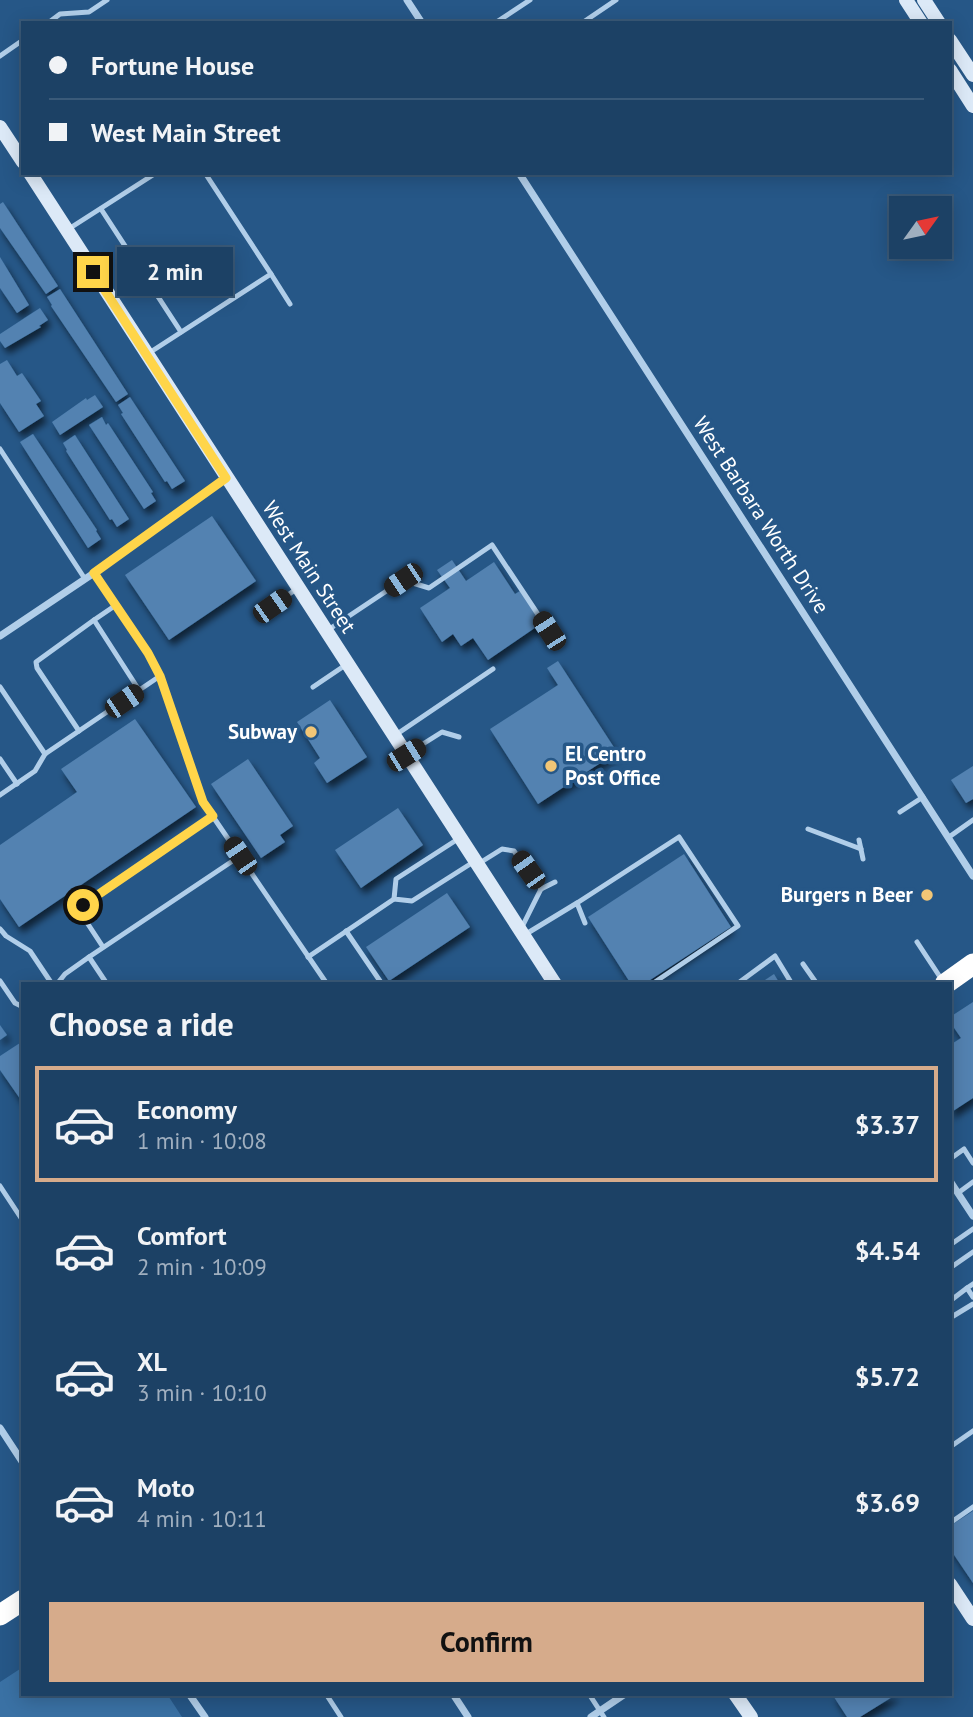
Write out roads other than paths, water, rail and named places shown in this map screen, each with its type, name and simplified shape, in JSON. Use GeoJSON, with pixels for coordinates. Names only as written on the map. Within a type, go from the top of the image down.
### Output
{"type":"FeatureCollection","features":[{"type":"Feature","properties":{"kind":"highway"},"geometry":{"type":"LineString","coordinates":[[948,982],[969,970]]}},
{"type":"Feature","properties":{"kind":"highway"},"geometry":{"type":"LineString","coordinates":[[0,1615],[21,1601]]}},
{"type":"Feature","properties":{"kind":"street"},"geometry":{"type":"LineString","coordinates":[[407,0],[421,21]]}},
{"type":"Feature","properties":{"kind":"street"},"geometry":{"type":"LineString","coordinates":[[906,0],[923,12]]}},
{"type":"Feature","properties":{"kind":"street"},"geometry":{"type":"LineString","coordinates":[[952,43],[973,75]]}},
{"type":"Feature","properties":{"kind":"street"},"geometry":{"type":"LineString","coordinates":[[952,73],[973,106]]}},
{"type":"Feature","properties":{"kind":"street"},"geometry":{"type":"LineString","coordinates":[[0,128],[21,159]]}},
{"type":"Feature","properties":{"kind":"street","name":"West Main Street"},"geometry":{"type":"LineString","coordinates":[[31,175],[554,982]]}},
{"type":"Feature","properties":{"kind":"street","name":"West Barbara Worth Drive"},"geometry":{"type":"LineString","coordinates":[[523,175],[973,876]]}},
{"type":"Feature","properties":{"kind":"street"},"geometry":{"type":"LineString","coordinates":[[0,636],[94,573],[226,478]]}},
{"type":"Feature","properties":{"kind":"street"},"geometry":{"type":"LineString","coordinates":[[952,1184],[973,1216]]}},
{"type":"Feature","properties":{"kind":"street"},"geometry":{"type":"LineString","coordinates":[[0,1428],[21,1460]]}},
{"type":"Feature","properties":{"kind":"street"},"geometry":{"type":"LineString","coordinates":[[952,1587],[973,1619]]}},
{"type":"Feature","properties":{"kind":"street"},"geometry":{"type":"LineString","coordinates":[[190,1696],[205,1717]]}},
{"type":"Feature","properties":{"kind":"street"},"geometry":{"type":"LineString","coordinates":[[454,1696],[468,1717]]}},
{"type":"Feature","properties":{"kind":"street"},"geometry":{"type":"LineString","coordinates":[[591,1717],[602,1714],[623,1696]]}},
{"type":"Feature","properties":{"kind":"street"},"geometry":{"type":"LineString","coordinates":[[736,1696],[751,1717]]}},
{"type":"Feature","properties":{"kind":"lane"},"geometry":{"type":"LineString","coordinates":[[51,21],[61,15],[89,12],[107,0]]}},
{"type":"Feature","properties":{"kind":"lane"},"geometry":{"type":"LineString","coordinates":[[497,21],[521,2],[530,0]]}},
{"type":"Feature","properties":{"kind":"lane"},"geometry":{"type":"LineString","coordinates":[[585,21],[616,0]]}},
{"type":"Feature","properties":{"kind":"lane"},"geometry":{"type":"LineString","coordinates":[[0,44],[3,54],[21,41]]}},
{"type":"Feature","properties":{"kind":"lane"},"geometry":{"type":"LineString","coordinates":[[67,231],[153,175]]}},
{"type":"Feature","properties":{"kind":"lane"},"geometry":{"type":"LineString","coordinates":[[206,175],[290,304]]}},
{"type":"Feature","properties":{"kind":"lane"},"geometry":{"type":"LineString","coordinates":[[101,209],[181,332]]}},
{"type":"Feature","properties":{"kind":"lane"},"geometry":{"type":"LineString","coordinates":[[147,355],[271,274]]}},
{"type":"Feature","properties":{"kind":"lane"},"geometry":{"type":"LineString","coordinates":[[0,449],[85,579]]}},
{"type":"Feature","properties":{"kind":"lane"},"geometry":{"type":"LineString","coordinates":[[326,632],[403,580],[429,588],[492,545],[549,631]]}},
{"type":"Feature","properties":{"kind":"lane"},"geometry":{"type":"LineString","coordinates":[[94,573],[148,653],[160,676],[203,802],[326,982]]}},
{"type":"Feature","properties":{"kind":"lane"},"geometry":{"type":"LineString","coordinates":[[272,606],[298,588]]}},
{"type":"Feature","properties":{"kind":"lane"},"geometry":{"type":"LineString","coordinates":[[79,731],[37,668],[36,662],[116,605]]}},
{"type":"Feature","properties":{"kind":"lane"},"geometry":{"type":"LineString","coordinates":[[94,620],[139,690]]}},
{"type":"Feature","properties":{"kind":"lane"},"geometry":{"type":"LineString","coordinates":[[313,687],[347,664]]}},
{"type":"Feature","properties":{"kind":"lane"},"geometry":{"type":"LineString","coordinates":[[394,736],[493,669]]}},
{"type":"Feature","properties":{"kind":"lane"},"geometry":{"type":"LineString","coordinates":[[0,795],[35,771],[45,754],[160,676]]}},
{"type":"Feature","properties":{"kind":"lane"},"geometry":{"type":"LineString","coordinates":[[0,687],[45,754]]}},
{"type":"Feature","properties":{"kind":"lane"},"geometry":{"type":"LineString","coordinates":[[406,755],[442,732],[459,737]]}},
{"type":"Feature","properties":{"kind":"lane"},"geometry":{"type":"LineString","coordinates":[[0,759],[17,784]]}},
{"type":"Feature","properties":{"kind":"lane"},"geometry":{"type":"LineString","coordinates":[[900,812],[923,797]]}},
{"type":"Feature","properties":{"kind":"lane"},"geometry":{"type":"LineString","coordinates":[[103,947],[82,915],[80,909],[83,905],[213,816]]}},
{"type":"Feature","properties":{"kind":"lane"},"geometry":{"type":"LineString","coordinates":[[949,837],[973,820]]}},
{"type":"Feature","properties":{"kind":"lane"},"geometry":{"type":"LineString","coordinates":[[808,829],[860,849]]}},
{"type":"Feature","properties":{"kind":"lane"},"geometry":{"type":"LineString","coordinates":[[394,899],[397,879],[460,837]]}},
{"type":"Feature","properties":{"kind":"lane"},"geometry":{"type":"LineString","coordinates":[[522,933],[577,903],[679,837],[738,926],[655,982]]}},
{"type":"Feature","properties":{"kind":"lane"},"geometry":{"type":"LineString","coordinates":[[859,841],[863,859]]}},
{"type":"Feature","properties":{"kind":"lane"},"geometry":{"type":"LineString","coordinates":[[308,957],[394,899],[412,901],[502,849],[514,851],[541,890]]}},
{"type":"Feature","properties":{"kind":"lane"},"geometry":{"type":"LineString","coordinates":[[57,982],[103,947],[240,856]]}},
{"type":"Feature","properties":{"kind":"lane"},"geometry":{"type":"LineString","coordinates":[[522,933],[541,890],[555,882]]}},
{"type":"Feature","properties":{"kind":"lane"},"geometry":{"type":"LineString","coordinates":[[577,903],[585,923]]}},
{"type":"Feature","properties":{"kind":"lane"},"geometry":{"type":"LineString","coordinates":[[0,929],[30,951],[53,982]]}},
{"type":"Feature","properties":{"kind":"lane"},"geometry":{"type":"LineString","coordinates":[[346,931],[381,982]]}},
{"type":"Feature","properties":{"kind":"lane"},"geometry":{"type":"LineString","coordinates":[[917,942],[943,982]]}},
{"type":"Feature","properties":{"kind":"lane"},"geometry":{"type":"LineString","coordinates":[[740,982],[775,956],[791,982]]}},
{"type":"Feature","properties":{"kind":"lane"},"geometry":{"type":"LineString","coordinates":[[89,957],[106,982]]}},
{"type":"Feature","properties":{"kind":"lane"},"geometry":{"type":"LineString","coordinates":[[803,964],[816,982]]}},
{"type":"Feature","properties":{"kind":"lane"},"geometry":{"type":"LineString","coordinates":[[0,981],[15,1003],[21,1006]]}},
{"type":"Feature","properties":{"kind":"lane"},"geometry":{"type":"LineString","coordinates":[[952,1158],[964,1149],[973,1163]]}},
{"type":"Feature","properties":{"kind":"lane"},"geometry":{"type":"LineString","coordinates":[[958,1193],[973,1182]]}},
{"type":"Feature","properties":{"kind":"lane"},"geometry":{"type":"LineString","coordinates":[[0,1186],[21,1218]]}},
{"type":"Feature","properties":{"kind":"lane"},"geometry":{"type":"LineString","coordinates":[[952,1244],[973,1229]]}},
{"type":"Feature","properties":{"kind":"lane"},"geometry":{"type":"LineString","coordinates":[[952,1267],[973,1252]]}},
{"type":"Feature","properties":{"kind":"lane"},"geometry":{"type":"LineString","coordinates":[[952,1299],[973,1284]]}},
{"type":"Feature","properties":{"kind":"lane"},"geometry":{"type":"LineString","coordinates":[[967,1288],[973,1297]]}},
{"type":"Feature","properties":{"kind":"lane"},"geometry":{"type":"LineString","coordinates":[[952,1317],[973,1304]]}},
{"type":"Feature","properties":{"kind":"lane"},"geometry":{"type":"LineString","coordinates":[[952,1446],[973,1431]]}},
{"type":"Feature","properties":{"kind":"lane"},"geometry":{"type":"LineString","coordinates":[[952,1522],[973,1507]]}},
{"type":"Feature","properties":{"kind":"lane"},"geometry":{"type":"LineString","coordinates":[[327,1696],[341,1717]]}},
{"type":"Feature","properties":{"kind":"lane"},"geometry":{"type":"LineString","coordinates":[[590,1696],[602,1714]]}},
{"type":"Feature","properties":{"kind":"place","name":"Subway"},"geometry":{"type":"Point","coordinates":[311,732]}},
{"type":"Feature","properties":{"kind":"place","name":"El Centro Post Office"},"geometry":{"type":"Point","coordinates":[551,766]}},
{"type":"Feature","properties":{"kind":"place","name":"Burgers n Beer"},"geometry":{"type":"Point","coordinates":[927,895]}}]}
